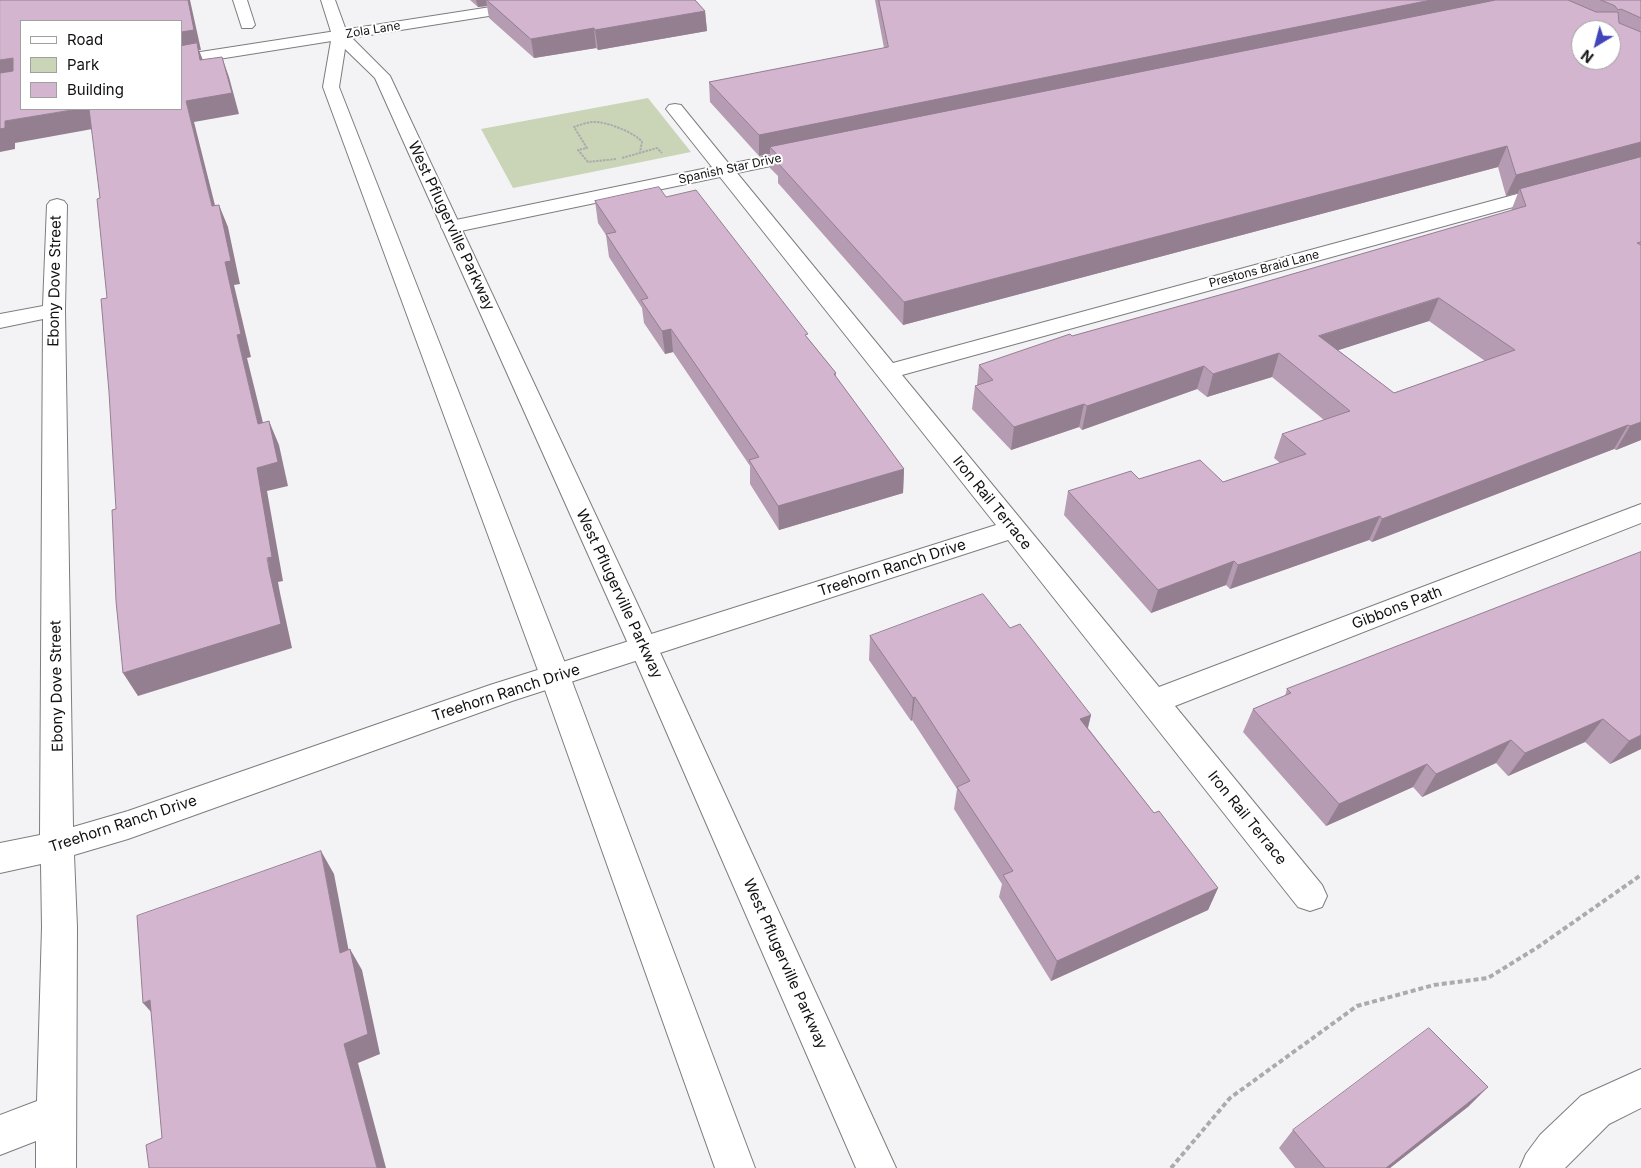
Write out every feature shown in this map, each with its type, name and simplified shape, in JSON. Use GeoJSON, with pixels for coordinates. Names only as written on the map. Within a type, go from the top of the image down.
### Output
{"type":"FeatureCollection","features":[{"type":"Feature","properties":{"kind":"street"},"geometry":{"type":"LineString","coordinates":[[240,0],[248,25]]}},
{"type":"Feature","properties":{"kind":"street","name":"West Pflugerville Parkway"},"geometry":{"type":"LineString","coordinates":[[328,0],[340,35],[382,76],[644,648],[876,1168]]}},
{"type":"Feature","properties":{"kind":"street","name":"Zola Lane"},"geometry":{"type":"LineString","coordinates":[[182,60],[564,0]]}},
{"type":"Feature","properties":{"kind":"street","name":"West Pflugerville Parkway"},"geometry":{"type":"LineString","coordinates":[[340,35],[331,87],[555,676],[735,1168]]}},
{"type":"Feature","properties":{"kind":"street","name":"Iron Rail Terrace"},"geometry":{"type":"LineString","coordinates":[[675,109],[1310,896]]}},
{"type":"Feature","properties":{"kind":"street","name":"Spanish Star Drive"},"geometry":{"type":"LineString","coordinates":[[451,227],[826,149]]}},
{"type":"Feature","properties":{"kind":"street","name":"Prestons Braid Lane"},"geometry":{"type":"LineString","coordinates":[[886,372],[1565,187]]}},
{"type":"Feature","properties":{"kind":"street","name":"Ebony Dove Street"},"geometry":{"type":"LineString","coordinates":[[56,1168],[55,1114],[60,908],[57,846],[54,310],[57,205]]}},
{"type":"Feature","properties":{"kind":"street"},"geometry":{"type":"LineString","coordinates":[[0,321],[54,310]]}},
{"type":"Feature","properties":{"kind":"street","name":"Gibbons Path"},"geometry":{"type":"LineString","coordinates":[[1153,702],[1641,513]]}},
{"type":"Feature","properties":{"kind":"street","name":"Treehorn Ranch Drive"},"geometry":{"type":"LineString","coordinates":[[0,858],[57,846],[128,825],[491,696],[1014,529]]}},
{"type":"Feature","properties":{"kind":"street"},"geometry":{"type":"LineString","coordinates":[[1540,1168],[1554,1149],[1595,1110],[1641,1088]]}},
{"type":"Feature","properties":{"kind":"street"},"geometry":{"type":"LineString","coordinates":[[0,1135],[55,1114]]}},
{"type":"Feature","properties":{"kind":"path"},"geometry":{"type":"LineString","coordinates":[[640,152],[642,142],[640,137],[612,124],[592,121],[574,127],[587,148],[578,150],[588,162],[618,159],[657,148],[665,155]]}},
{"type":"Feature","properties":{"kind":"path"},"geometry":{"type":"LineString","coordinates":[[1171,1168],[1230,1098],[1357,1006],[1434,985],[1488,978],[1538,947],[1641,875]]}},
{"type":"Feature","properties":{"kind":"green space"},"geometry":{"type":"Polygon","coordinates":[[[648,98],[691,152],[513,188],[481,129],[648,98]]]}},
{"type":"Feature","properties":{"kind":"building"},"geometry":{"type":"Polygon","coordinates":[[[0,0],[188,0],[194,30],[182,32],[182,20],[20,20],[20,110],[72,110],[5,121],[5,128],[0,129],[0,73],[13,71],[13,58],[0,60],[0,0]]]}},
{"type":"Feature","properties":{"kind":"building"},"geometry":{"type":"Polygon","coordinates":[[[487,0],[695,0],[705,11],[531,39],[487,0]]]}},
{"type":"Feature","properties":{"kind":"building"},"geometry":{"type":"Polygon","coordinates":[[[879,0],[1431,0],[759,135],[709,82],[888,47],[879,0]]]}},
{"type":"Feature","properties":{"kind":"building"},"geometry":{"type":"Polygon","coordinates":[[[1496,0],[1568,0],[1596,12],[1618,12],[1619,20],[1571,20],[1571,70],[1621,70],[1621,24],[1641,32],[1641,142],[1516,175],[1507,146],[904,302],[777,162],[783,161],[770,147],[1496,0]]]}},
{"type":"Feature","properties":{"kind":"building"},"geometry":{"type":"Polygon","coordinates":[[[1601,0],[1641,0],[1641,18],[1621,9],[1618,10],[1615,6],[1601,0]]]}},
{"type":"Feature","properties":{"kind":"building"},"geometry":{"type":"Polygon","coordinates":[[[197,43],[200,60],[222,57],[232,93],[186,101],[212,206],[219,205],[231,261],[225,262],[241,334],[237,335],[258,424],[269,421],[278,462],[257,468],[272,557],[267,558],[281,624],[123,673],[116,601],[112,510],[116,509],[101,299],[107,298],[97,199],[100,198],[89,110],[182,110],[182,46],[197,43]]]}},
{"type":"Feature","properties":{"kind":"building"},"geometry":{"type":"Polygon","coordinates":[[[1641,157],[1641,242],[1637,243],[1641,245],[1641,422],[1628,425],[1382,519],[1380,516],[1238,565],[1234,561],[1158,590],[1068,491],[1131,471],[1139,479],[1200,460],[1223,482],[1306,454],[1282,434],[1350,411],[1279,353],[1213,374],[1204,366],[1087,406],[1084,404],[1014,427],[975,386],[993,380],[979,365],[1070,334],[1072,336],[1241,289],[1526,206],[1520,189],[1641,157]],[[1439,298],[1319,336],[1394,393],[1515,350],[1439,298]]]}},
{"type":"Feature","properties":{"kind":"building"},"geometry":{"type":"Polygon","coordinates":[[[659,187],[666,197],[696,190],[808,334],[805,335],[836,373],[834,374],[904,469],[778,506],[749,460],[759,457],[671,329],[662,331],[641,300],[648,298],[606,234],[616,232],[595,201],[659,187]]]}},
{"type":"Feature","properties":{"kind":"building"},"geometry":{"type":"Polygon","coordinates":[[[1641,552],[1641,735],[1629,741],[1603,719],[1525,753],[1511,740],[1436,774],[1427,764],[1339,804],[1253,709],[1291,693],[1287,689],[1641,552]]]}},
{"type":"Feature","properties":{"kind":"building"},"geometry":{"type":"Polygon","coordinates":[[[983,594],[1010,628],[1020,624],[1091,715],[1080,719],[1154,813],[1159,811],[1218,888],[1057,961],[1003,875],[1013,871],[957,787],[970,781],[915,697],[913,698],[870,636],[983,594]]]}},
{"type":"Feature","properties":{"kind":"building"},"geometry":{"type":"Polygon","coordinates":[[[321,851],[340,953],[350,949],[368,1034],[344,1044],[377,1168],[149,1168],[146,1145],[162,1138],[150,1000],[143,1003],[137,916],[321,851]]]}},
{"type":"Feature","properties":{"kind":"building"},"geometry":{"type":"Polygon","coordinates":[[[1429,1028],[1488,1087],[1386,1168],[1325,1168],[1293,1130],[1429,1028]]]}}]}
